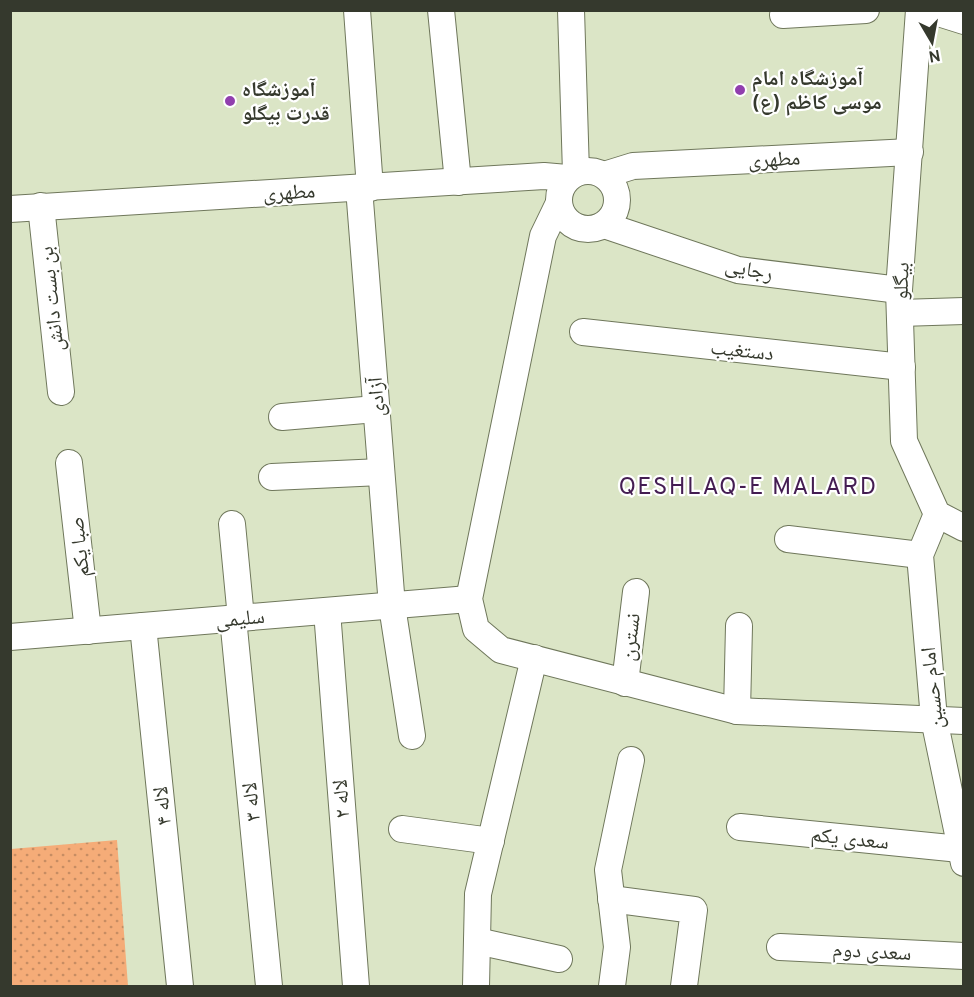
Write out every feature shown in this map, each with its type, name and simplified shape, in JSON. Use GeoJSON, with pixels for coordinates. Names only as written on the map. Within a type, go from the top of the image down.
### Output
{"type":"FeatureCollection","features":[{"type":"Feature","properties":{"kind":"street","name":"آزادی"},"geometry":{"type":"LineString","coordinates":[[357,10],[376,409],[392,606],[412,736]]}},
{"type":"Feature","properties":{"kind":"street"},"geometry":{"type":"LineString","coordinates":[[441,10],[458,182]]}},
{"type":"Feature","properties":{"kind":"street"},"geometry":{"type":"LineString","coordinates":[[571,10],[572,175]]}},
{"type":"Feature","properties":{"kind":"street"},"geometry":{"type":"LineString","coordinates":[[783,15],[866,10]]}},
{"type":"Feature","properties":{"kind":"street","name":"بیگلو"},"geometry":{"type":"LineString","coordinates":[[919,10],[899,301],[904,441],[937,514]]}},
{"type":"Feature","properties":{"kind":"street"},"geometry":{"type":"LineString","coordinates":[[929,10],[963,21]]}},
{"type":"Feature","properties":{"kind":"street","name":"مطهری"},"geometry":{"type":"LineString","coordinates":[[604,175],[633,166],[910,152]]}},
{"type":"Feature","properties":{"kind":"street"},"geometry":{"type":"LineString","coordinates":[[558,205],[567,221],[575,227],[595,228],[604,225],[611,218],[617,200],[616,190],[604,175],[595,171],[572,175],[561,186],[558,205],[543,236],[469,599],[476,629],[501,650],[737,711],[963,721]]}},
{"type":"Feature","properties":{"kind":"street","name":"مطهری"},"geometry":{"type":"LineString","coordinates":[[10,208],[572,175]]}},
{"type":"Feature","properties":{"kind":"street","name":"بن بست دانش"},"geometry":{"type":"LineString","coordinates":[[41,206],[61,392]]}},
{"type":"Feature","properties":{"kind":"street","name":"رجایی"},"geometry":{"type":"LineString","coordinates":[[604,225],[738,270],[963,311]]}},
{"type":"Feature","properties":{"kind":"street","name":"دستغیب"},"geometry":{"type":"LineString","coordinates":[[583,332],[902,367]]}},
{"type":"Feature","properties":{"kind":"street"},"geometry":{"type":"LineString","coordinates":[[282,417],[376,409]]}},
{"type":"Feature","properties":{"kind":"street","name":"صبا یکم"},"geometry":{"type":"LineString","coordinates":[[69,463],[88,631]]}},
{"type":"Feature","properties":{"kind":"street"},"geometry":{"type":"LineString","coordinates":[[272,477],[381,472]]}},
{"type":"Feature","properties":{"kind":"street"},"geometry":{"type":"LineString","coordinates":[[937,514],[963,528]]}},
{"type":"Feature","properties":{"kind":"street","name":"امام حسین"},"geometry":{"type":"LineString","coordinates":[[937,514],[920,555],[934,719],[962,856]]}},
{"type":"Feature","properties":{"kind":"street","name":"لاله ۳"},"geometry":{"type":"LineString","coordinates":[[232,524],[237,618],[269,987]]}},
{"type":"Feature","properties":{"kind":"street"},"geometry":{"type":"LineString","coordinates":[[788,539],[920,555]]}},
{"type":"Feature","properties":{"kind":"street","name":"نسترن"},"geometry":{"type":"LineString","coordinates":[[625,682],[636,592]]}},
{"type":"Feature","properties":{"kind":"street","name":"سلیمی"},"geometry":{"type":"LineString","coordinates":[[10,637],[469,599]]}},
{"type":"Feature","properties":{"kind":"street","name":"لاله ۲"},"geometry":{"type":"LineString","coordinates":[[327,611],[356,987]]}},
{"type":"Feature","properties":{"kind":"street","name":"لاله ۴"},"geometry":{"type":"LineString","coordinates":[[143,626],[180,987]]}},
{"type":"Feature","properties":{"kind":"street"},"geometry":{"type":"LineString","coordinates":[[737,711],[739,626]]}},
{"type":"Feature","properties":{"kind":"street"},"geometry":{"type":"LineString","coordinates":[[476,987],[478,894],[534,658]]}},
{"type":"Feature","properties":{"kind":"street"},"geometry":{"type":"LineString","coordinates":[[612,987],[617,947],[608,870],[631,760]]}},
{"type":"Feature","properties":{"kind":"street","name":"سعدی یکم"},"geometry":{"type":"LineString","coordinates":[[740,827],[962,856]]}},
{"type":"Feature","properties":{"kind":"street"},"geometry":{"type":"LineString","coordinates":[[402,829],[491,841]]}},
{"type":"Feature","properties":{"kind":"street"},"geometry":{"type":"LineString","coordinates":[[611,899],[694,910],[684,987]]}},
{"type":"Feature","properties":{"kind":"street"},"geometry":{"type":"LineString","coordinates":[[477,941],[559,959]]}},
{"type":"Feature","properties":{"kind":"street","name":"سعدی دوم"},"geometry":{"type":"LineString","coordinates":[[780,947],[963,956]]}},
{"type":"Feature","properties":{"kind":"shaded area"},"geometry":{"type":"Polygon","coordinates":[[[117,840],[128,986],[11,986],[11,849],[117,840]]]}},
{"type":"Feature","properties":{"kind":"place","name":"آموزشگاه امام موسی کاظم (ع)"},"geometry":{"type":"Point","coordinates":[740,90]}},
{"type":"Feature","properties":{"kind":"place","name":"آموزشگاه قدرت بیگلو"},"geometry":{"type":"Point","coordinates":[230,101]}},
{"type":"Feature","properties":{"kind":"district","name":"QESHLAQ-E MALARD"},"geometry":{"type":"Point","coordinates":[748,486]}}]}
